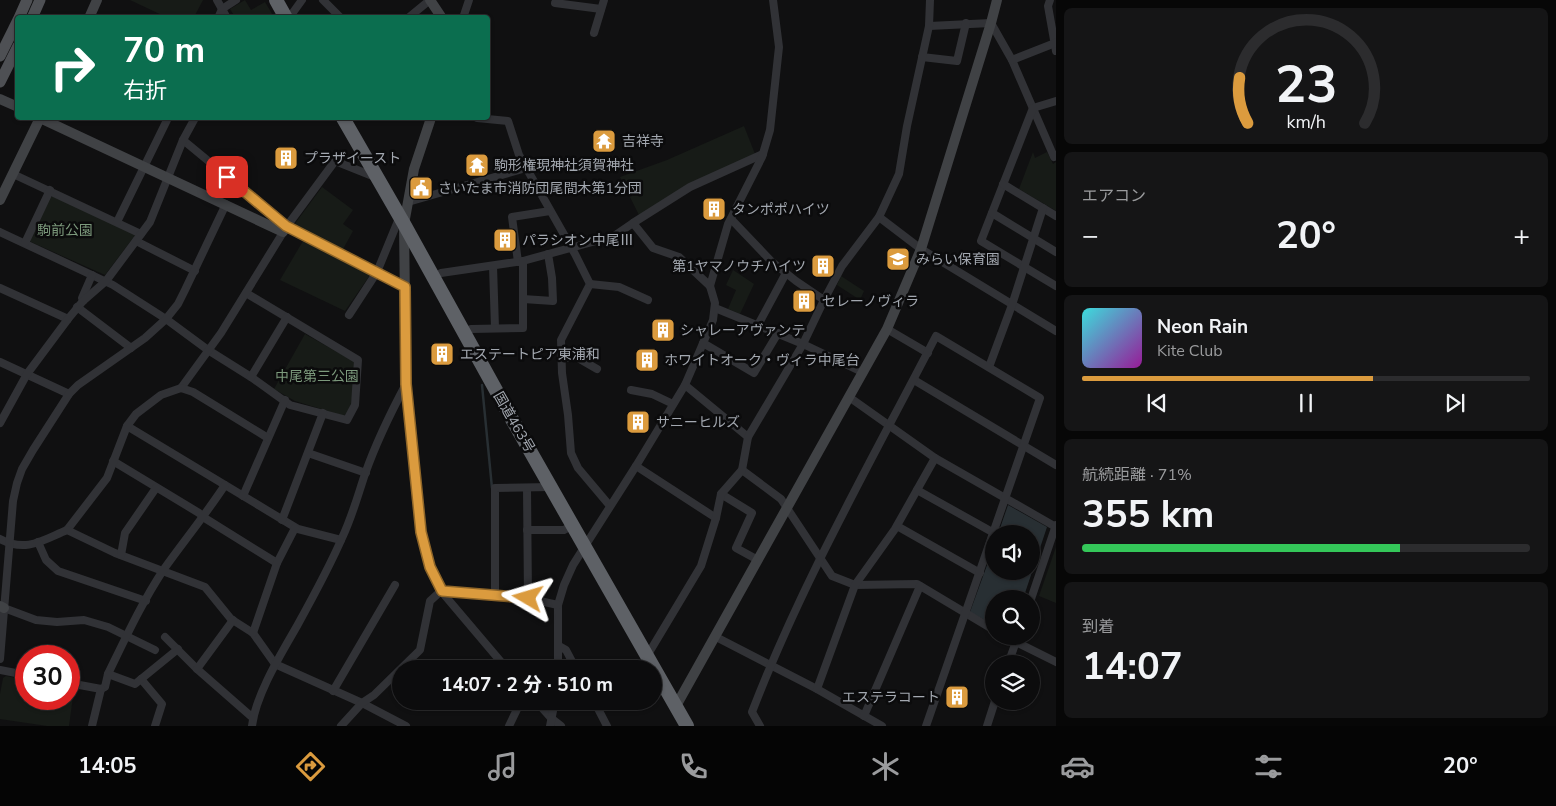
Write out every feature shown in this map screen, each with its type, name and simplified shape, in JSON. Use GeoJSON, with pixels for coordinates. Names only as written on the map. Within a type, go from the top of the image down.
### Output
{"type":"FeatureCollection","features":[{"type":"Feature","properties":{"kind":"highway"},"geometry":{"type":"LineString","coordinates":[[276,0],[285,15]]}},
{"type":"Feature","properties":{"kind":"highway","name":"国道463号"},"geometry":{"type":"LineString","coordinates":[[344,120],[402,220],[437,273],[463,332],[687,726]]}},
{"type":"Feature","properties":{"kind":"main road"},"geometry":{"type":"LineString","coordinates":[[20,15],[27,0]]}},
{"type":"Feature","properties":{"kind":"main road"},"geometry":{"type":"LineString","coordinates":[[33,15],[40,0]]}},
{"type":"Feature","properties":{"kind":"main road"},"geometry":{"type":"LineString","coordinates":[[0,56],[15,25]]}},
{"type":"Feature","properties":{"kind":"main road"},"geometry":{"type":"LineString","coordinates":[[0,82],[15,52]]}},
{"type":"Feature","properties":{"kind":"street"},"geometry":{"type":"LineString","coordinates":[[90,15],[97,0]]}},
{"type":"Feature","properties":{"kind":"street"},"geometry":{"type":"LineString","coordinates":[[216,0],[225,15]]}},
{"type":"Feature","properties":{"kind":"street"},"geometry":{"type":"LineString","coordinates":[[219,15],[222,9],[236,0]]}},
{"type":"Feature","properties":{"kind":"street"},"geometry":{"type":"LineString","coordinates":[[290,15],[302,0]]}},
{"type":"Feature","properties":{"kind":"street"},"geometry":{"type":"LineString","coordinates":[[323,0],[338,15]]}},
{"type":"Feature","properties":{"kind":"street"},"geometry":{"type":"LineString","coordinates":[[412,15],[430,0],[440,15]]}},
{"type":"Feature","properties":{"kind":"street"},"geometry":{"type":"LineString","coordinates":[[464,15],[469,0]]}},
{"type":"Feature","properties":{"kind":"street"},"geometry":{"type":"LineString","coordinates":[[594,33],[604,0]]}},
{"type":"Feature","properties":{"kind":"street"},"geometry":{"type":"LineString","coordinates":[[710,286],[731,219],[763,154],[770,130],[779,47],[772,1],[763,0]]}},
{"type":"Feature","properties":{"kind":"street"},"geometry":{"type":"LineString","coordinates":[[647,656],[702,566],[721,494],[742,470],[748,437],[803,344],[842,266],[879,217],[899,174],[929,26],[930,0]]}},
{"type":"Feature","properties":{"kind":"street"},"geometry":{"type":"LineString","coordinates":[[676,706],[887,329],[921,250],[997,0]]}},
{"type":"Feature","properties":{"kind":"street"},"geometry":{"type":"LineString","coordinates":[[1012,60],[1055,47],[1048,6],[1050,0]]}},
{"type":"Feature","properties":{"kind":"street"},"geometry":{"type":"LineString","coordinates":[[555,4],[601,10]]}},
{"type":"Feature","properties":{"kind":"street"},"geometry":{"type":"LineString","coordinates":[[922,57],[957,60],[966,23]]}},
{"type":"Feature","properties":{"kind":"street"},"geometry":{"type":"LineString","coordinates":[[929,26],[991,23]]}},
{"type":"Feature","properties":{"kind":"street"},"geometry":{"type":"LineString","coordinates":[[991,23],[1012,60],[1054,157],[1056,156]]}},
{"type":"Feature","properties":{"kind":"street"},"geometry":{"type":"LineString","coordinates":[[0,99],[15,106]]}},
{"type":"Feature","properties":{"kind":"street"},"geometry":{"type":"LineString","coordinates":[[1033,108],[1056,101]]}},
{"type":"Feature","properties":{"kind":"street"},"geometry":{"type":"LineString","coordinates":[[1033,108],[980,241],[1056,286]]}},
{"type":"Feature","properties":{"kind":"street"},"geometry":{"type":"LineString","coordinates":[[490,119],[508,120],[519,155],[572,248],[590,284]]}},
{"type":"Feature","properties":{"kind":"street"},"geometry":{"type":"LineString","coordinates":[[0,200],[39,120]]}},
{"type":"Feature","properties":{"kind":"street"},"geometry":{"type":"LineString","coordinates":[[44,120],[226,204],[285,229],[405,287]]}},
{"type":"Feature","properties":{"kind":"street"},"geometry":{"type":"LineString","coordinates":[[118,222],[167,120]]}},
{"type":"Feature","properties":{"kind":"street"},"geometry":{"type":"LineString","coordinates":[[0,423],[27,374],[68,319],[80,304],[106,281],[150,222],[191,120]]}},
{"type":"Feature","properties":{"kind":"street"},"geometry":{"type":"LineString","coordinates":[[349,315],[377,272],[402,220],[408,202],[414,169],[430,120]]}},
{"type":"Feature","properties":{"kind":"street"},"geometry":{"type":"LineString","coordinates":[[183,140],[285,229]]}},
{"type":"Feature","properties":{"kind":"street"},"geometry":{"type":"LineString","coordinates":[[437,273],[520,262],[614,236],[690,187],[763,154]]}},
{"type":"Feature","properties":{"kind":"street"},"geometry":{"type":"LineString","coordinates":[[0,540],[10,544],[27,546],[67,530],[107,478],[127,426],[136,414],[160,395],[181,388],[230,320],[285,229],[335,161],[377,177]]}},
{"type":"Feature","properties":{"kind":"street"},"geometry":{"type":"LineString","coordinates":[[408,202],[526,168]]}},
{"type":"Feature","properties":{"kind":"street"},"geometry":{"type":"LineString","coordinates":[[12,174],[142,234]]}},
{"type":"Feature","properties":{"kind":"street"},"geometry":{"type":"LineString","coordinates":[[1003,184],[1056,216]]}},
{"type":"Feature","properties":{"kind":"street"},"geometry":{"type":"LineString","coordinates":[[25,243],[50,190]]}},
{"type":"Feature","properties":{"kind":"street"},"geometry":{"type":"LineString","coordinates":[[0,659],[2,607],[13,501],[22,469],[70,394],[86,378],[156,329],[178,304],[226,204]]}},
{"type":"Feature","properties":{"kind":"street"},"geometry":{"type":"LineString","coordinates":[[989,367],[1025,267],[1043,208]]}},
{"type":"Feature","properties":{"kind":"street"},"geometry":{"type":"LineString","coordinates":[[463,332],[471,329],[523,328],[520,262],[512,216],[550,211]]}},
{"type":"Feature","properties":{"kind":"street"},"geometry":{"type":"LineString","coordinates":[[992,213],[1033,240],[1056,252]]}},
{"type":"Feature","properties":{"kind":"street"},"geometry":{"type":"LineString","coordinates":[[879,217],[921,250],[1056,332]]}},
{"type":"Feature","properties":{"kind":"street"},"geometry":{"type":"LineString","coordinates":[[731,219],[771,261],[824,300]]}},
{"type":"Feature","properties":{"kind":"street"},"geometry":{"type":"LineString","coordinates":[[402,220],[406,384],[421,532],[430,567],[442,591],[500,660]]}},
{"type":"Feature","properties":{"kind":"street"},"geometry":{"type":"LineString","coordinates":[[558,660],[558,605],[567,578],[584,546],[636,466],[685,385],[713,320],[715,303],[710,286],[679,257],[653,248],[632,223]]}},
{"type":"Feature","properties":{"kind":"street"},"geometry":{"type":"LineString","coordinates":[[0,232],[106,281],[166,319],[208,350],[251,377],[290,405],[347,420],[355,405],[358,360],[246,293]]}},
{"type":"Feature","properties":{"kind":"street"},"geometry":{"type":"LineString","coordinates":[[136,241],[195,270]]}},
{"type":"Feature","properties":{"kind":"street"},"geometry":{"type":"LineString","coordinates":[[523,300],[552,301],[552,278],[548,254]]}},
{"type":"Feature","properties":{"kind":"street"},"geometry":{"type":"LineString","coordinates":[[493,266],[495,328]]}},
{"type":"Feature","properties":{"kind":"street"},"geometry":{"type":"LineString","coordinates":[[758,325],[786,273]]}},
{"type":"Feature","properties":{"kind":"street"},"geometry":{"type":"LineString","coordinates":[[80,304],[92,275]]}},
{"type":"Feature","properties":{"kind":"street"},"geometry":{"type":"LineString","coordinates":[[590,284],[619,287],[648,300]]}},
{"type":"Feature","properties":{"kind":"street"},"geometry":{"type":"LineString","coordinates":[[590,284],[561,340],[562,373],[571,453],[578,468],[610,506]]}},
{"type":"Feature","properties":{"kind":"street"},"geometry":{"type":"LineString","coordinates":[[0,288],[68,319]]}},
{"type":"Feature","properties":{"kind":"street"},"geometry":{"type":"LineString","coordinates":[[80,304],[130,348]]}},
{"type":"Feature","properties":{"kind":"street"},"geometry":{"type":"LineString","coordinates":[[715,308],[778,333],[862,372]]}},
{"type":"Feature","properties":{"kind":"street"},"geometry":{"type":"LineString","coordinates":[[251,377],[287,317]]}},
{"type":"Feature","properties":{"kind":"street"},"geometry":{"type":"LineString","coordinates":[[887,329],[928,353]]}},
{"type":"Feature","properties":{"kind":"street"},"geometry":{"type":"LineString","coordinates":[[704,342],[754,373],[778,333]]}},
{"type":"Feature","properties":{"kind":"street"},"geometry":{"type":"LineString","coordinates":[[760,726],[752,712],[770,665],[820,558],[936,336],[1040,398],[997,525]]}},
{"type":"Feature","properties":{"kind":"street"},"geometry":{"type":"LineString","coordinates":[[561,358],[578,358],[597,369]]}},
{"type":"Feature","properties":{"kind":"street"},"geometry":{"type":"LineString","coordinates":[[0,362],[70,394]]}},
{"type":"Feature","properties":{"kind":"street"},"geometry":{"type":"LineString","coordinates":[[914,380],[1056,465]]}},
{"type":"Feature","properties":{"kind":"street"},"geometry":{"type":"LineString","coordinates":[[165,637],[252,722],[275,664],[352,516],[366,473],[395,403],[406,384]]}},
{"type":"Feature","properties":{"kind":"street"},"geometry":{"type":"LineString","coordinates":[[685,385],[748,437]]}},
{"type":"Feature","properties":{"kind":"street"},"geometry":{"type":"LineString","coordinates":[[181,388],[193,392],[268,438]]}},
{"type":"Feature","properties":{"kind":"street"},"geometry":{"type":"LineString","coordinates":[[631,390],[652,394],[673,404]]}},
{"type":"Feature","properties":{"kind":"street"},"geometry":{"type":"LineString","coordinates":[[849,396],[935,458],[1056,526],[1034,590]]}},
{"type":"Feature","properties":{"kind":"street"},"geometry":{"type":"LineString","coordinates":[[243,496],[285,400]]}},
{"type":"Feature","properties":{"kind":"street"},"geometry":{"type":"LineString","coordinates":[[282,520],[323,413]]}},
{"type":"Feature","properties":{"kind":"street"},"geometry":{"type":"LineString","coordinates":[[127,426],[295,528],[341,540]]}},
{"type":"Feature","properties":{"kind":"street"},"geometry":{"type":"LineString","coordinates":[[308,453],[366,473]]}},
{"type":"Feature","properties":{"kind":"street"},"geometry":{"type":"LineString","coordinates":[[817,689],[855,585],[897,526],[935,458]]}},
{"type":"Feature","properties":{"kind":"street"},"geometry":{"type":"LineString","coordinates":[[113,461],[277,563]]}},
{"type":"Feature","properties":{"kind":"street"},"geometry":{"type":"LineString","coordinates":[[636,466],[716,518]]}},
{"type":"Feature","properties":{"kind":"street"},"geometry":{"type":"LineString","coordinates":[[742,470],[781,500],[832,576],[855,585],[917,584],[985,625]]}},
{"type":"Feature","properties":{"kind":"street"},"geometry":{"type":"LineString","coordinates":[[92,726],[101,689],[105,687],[108,674],[127,635],[164,570],[225,485]]}},
{"type":"Feature","properties":{"kind":"street"},"geometry":{"type":"LineString","coordinates":[[496,595],[495,488],[551,487]]}},
{"type":"Feature","properties":{"kind":"street"},"geometry":{"type":"LineString","coordinates":[[121,555],[125,533],[156,488]]}},
{"type":"Feature","properties":{"kind":"street"},"geometry":{"type":"LineString","coordinates":[[527,488],[528,598]]}},
{"type":"Feature","properties":{"kind":"street"},"geometry":{"type":"LineString","coordinates":[[917,490],[985,528]]}},
{"type":"Feature","properties":{"kind":"street"},"geometry":{"type":"LineString","coordinates":[[721,494],[752,513],[736,548],[758,560]]}},
{"type":"Feature","properties":{"kind":"street"},"geometry":{"type":"LineString","coordinates":[[527,530],[564,530],[573,525]]}},
{"type":"Feature","properties":{"kind":"street"},"geometry":{"type":"LineString","coordinates":[[897,526],[980,573]]}},
{"type":"Feature","properties":{"kind":"street"},"geometry":{"type":"LineString","coordinates":[[253,633],[277,563],[295,528]]}},
{"type":"Feature","properties":{"kind":"street"},"geometry":{"type":"LineString","coordinates":[[67,530],[121,555],[205,587],[233,620],[253,633],[275,664],[362,703],[406,726]]}},
{"type":"Feature","properties":{"kind":"street"},"geometry":{"type":"LineString","coordinates":[[38,542],[46,560],[58,571],[146,601]]}},
{"type":"Feature","properties":{"kind":"street"},"geometry":{"type":"LineString","coordinates":[[926,726],[985,559]]}},
{"type":"Feature","properties":{"kind":"street"},"geometry":{"type":"LineString","coordinates":[[333,691],[395,585]]}},
{"type":"Feature","properties":{"kind":"street"},"geometry":{"type":"LineString","coordinates":[[864,716],[920,586]]}},
{"type":"Feature","properties":{"kind":"street"},"geometry":{"type":"LineString","coordinates":[[341,726],[362,703],[374,695],[420,650],[430,601],[442,591],[528,598],[558,605]]}},
{"type":"Feature","properties":{"kind":"street"},"geometry":{"type":"LineString","coordinates":[[2,607],[36,620],[57,622],[84,620],[127,635],[155,650]]}},
{"type":"Feature","properties":{"kind":"street"},"geometry":{"type":"LineString","coordinates":[[198,669],[233,620]]}},
{"type":"Feature","properties":{"kind":"street"},"geometry":{"type":"LineString","coordinates":[[716,637],[817,689],[882,726]]}},
{"type":"Feature","properties":{"kind":"street"},"geometry":{"type":"LineString","coordinates":[[1026,645],[1056,662]]}},
{"type":"Feature","properties":{"kind":"street"},"geometry":{"type":"LineString","coordinates":[[559,646],[566,650],[571,660]]}},
{"type":"Feature","properties":{"kind":"street"},"geometry":{"type":"LineString","coordinates":[[108,674],[135,684],[178,650]]}},
{"type":"Feature","properties":{"kind":"street"},"geometry":{"type":"LineString","coordinates":[[0,670],[15,673]]}},
{"type":"Feature","properties":{"kind":"street"},"geometry":{"type":"LineString","coordinates":[[141,679],[162,704],[155,726]]}},
{"type":"Feature","properties":{"kind":"street"},"geometry":{"type":"LineString","coordinates":[[80,685],[101,689]]}},
{"type":"Feature","properties":{"kind":"street"},"geometry":{"type":"LineString","coordinates":[[509,726],[517,710]]}},
{"type":"Feature","properties":{"kind":"street"},"geometry":{"type":"LineString","coordinates":[[542,710],[551,723],[561,726]]}},
{"type":"Feature","properties":{"kind":"street"},"geometry":{"type":"LineString","coordinates":[[551,723],[553,710]]}},
{"type":"Feature","properties":{"kind":"street"},"geometry":{"type":"LineString","coordinates":[[599,710],[607,726]]}},
{"type":"Feature","properties":{"kind":"street"},"geometry":{"type":"LineString","coordinates":[[987,726],[992,710]]}},
{"type":"Feature","properties":{"kind":"green space"},"geometry":{"type":"Polygon","coordinates":[[[130,0],[203,0],[195,15],[162,15],[130,0]]]}},
{"type":"Feature","properties":{"kind":"green space"},"geometry":{"type":"Polygon","coordinates":[[[245,0],[251,10],[265,2],[273,15],[234,15],[230,9],[245,0]]]}},
{"type":"Feature","properties":{"kind":"green space"},"geometry":{"type":"Polygon","coordinates":[[[744,126],[755,154],[639,215],[620,177],[667,160],[744,126]]]}},
{"type":"Feature","properties":{"kind":"green space"},"geometry":{"type":"Polygon","coordinates":[[[1033,152],[1035,158],[1047,152],[1053,164],[1056,162],[1056,211],[1019,189],[1033,152]]]}},
{"type":"Feature","properties":{"kind":"green space"},"geometry":{"type":"Polygon","coordinates":[[[322,187],[353,210],[343,224],[353,231],[342,251],[294,225],[322,187]]]}},
{"type":"Feature","properties":{"kind":"green space","name":"駒前公園"},"geometry":{"type":"Polygon","coordinates":[[[53,196],[136,234],[105,275],[31,242],[29,239],[49,198],[53,196]]]}},
{"type":"Feature","properties":{"kind":"green space"},"geometry":{"type":"Polygon","coordinates":[[[303,241],[370,275],[345,311],[280,280],[303,241]]]}},
{"type":"Feature","properties":{"kind":"green space"},"geometry":{"type":"Polygon","coordinates":[[[733,270],[754,284],[740,314],[728,309],[736,290],[726,285],[733,270]]]}},
{"type":"Feature","properties":{"kind":"green space"},"geometry":{"type":"Polygon","coordinates":[[[841,276],[864,291],[860,300],[837,285],[841,276]]]}},
{"type":"Feature","properties":{"kind":"green space","name":"中尾第三公園"},"geometry":{"type":"Polygon","coordinates":[[[305,334],[355,362],[352,399],[348,412],[344,416],[295,401],[274,389],[305,334]]]}},
{"type":"Feature","properties":{"kind":"green space"},"geometry":{"type":"Polygon","coordinates":[[[1056,547],[1056,603],[1040,596],[1056,547]]]}},
{"type":"Feature","properties":{"kind":"green space"},"geometry":{"type":"Polygon","coordinates":[[[6,676],[15,678],[15,710],[71,710],[69,726],[47,726],[0,719],[0,694],[3,678],[6,676]]]}},
{"type":"Feature","properties":{"kind":"shaded area"},"geometry":{"type":"Polygon","coordinates":[[[1008,505],[1047,527],[1040,548],[1040,525],[1001,525],[1008,505]]]}},
{"type":"Feature","properties":{"kind":"shaded area"},"geometry":{"type":"Polygon","coordinates":[[[985,571],[985,580],[1029,580],[1026,590],[985,590],[985,620],[970,612],[985,571]]]}},
{"type":"Feature","properties":{"kind":"waterway"},"geometry":{"type":"LineString","coordinates":[[482,385],[492,488]]}},
{"type":"Feature","properties":{"kind":"place","name":"吉祥寺"},"geometry":{"type":"Point","coordinates":[604,141]}},
{"type":"Feature","properties":{"kind":"place","name":"プラザイースト"},"geometry":{"type":"Point","coordinates":[286,158]}},
{"type":"Feature","properties":{"kind":"place","name":"駒形権現神社須賀神社"},"geometry":{"type":"Point","coordinates":[477,165]}},
{"type":"Feature","properties":{"kind":"place","name":"さいたま市消防団尾間木第1分団"},"geometry":{"type":"Point","coordinates":[421,188]}},
{"type":"Feature","properties":{"kind":"place","name":"タンポポハイツ"},"geometry":{"type":"Point","coordinates":[714,209]}},
{"type":"Feature","properties":{"kind":"place","name":"パラシオン中尾Ⅲ"},"geometry":{"type":"Point","coordinates":[505,240]}},
{"type":"Feature","properties":{"kind":"place","name":"みらい保育園"},"geometry":{"type":"Point","coordinates":[898,259]}},
{"type":"Feature","properties":{"kind":"place","name":"第1ヤマノウチハイツ"},"geometry":{"type":"Point","coordinates":[823,266]}},
{"type":"Feature","properties":{"kind":"place","name":"セレーノヴィラ"},"geometry":{"type":"Point","coordinates":[804,301]}},
{"type":"Feature","properties":{"kind":"place","name":"シャレーアヴァンテ"},"geometry":{"type":"Point","coordinates":[663,330]}},
{"type":"Feature","properties":{"kind":"place","name":"エステートピア東浦和"},"geometry":{"type":"Point","coordinates":[442,354]}},
{"type":"Feature","properties":{"kind":"place","name":"ホワイトオーク・ヴィラ中尾台"},"geometry":{"type":"Point","coordinates":[647,360]}},
{"type":"Feature","properties":{"kind":"place","name":"サニーヒルズ"},"geometry":{"type":"Point","coordinates":[638,422]}},
{"type":"Feature","properties":{"kind":"place","name":"エステラコート"},"geometry":{"type":"Point","coordinates":[957,697]}},
{"type":"Feature","properties":{"kind":"route"},"geometry":{"type":"LineString","coordinates":[[227,177],[286,226],[405,287],[406,384],[421,532],[430,567],[442,591],[528,598]]}}]}
